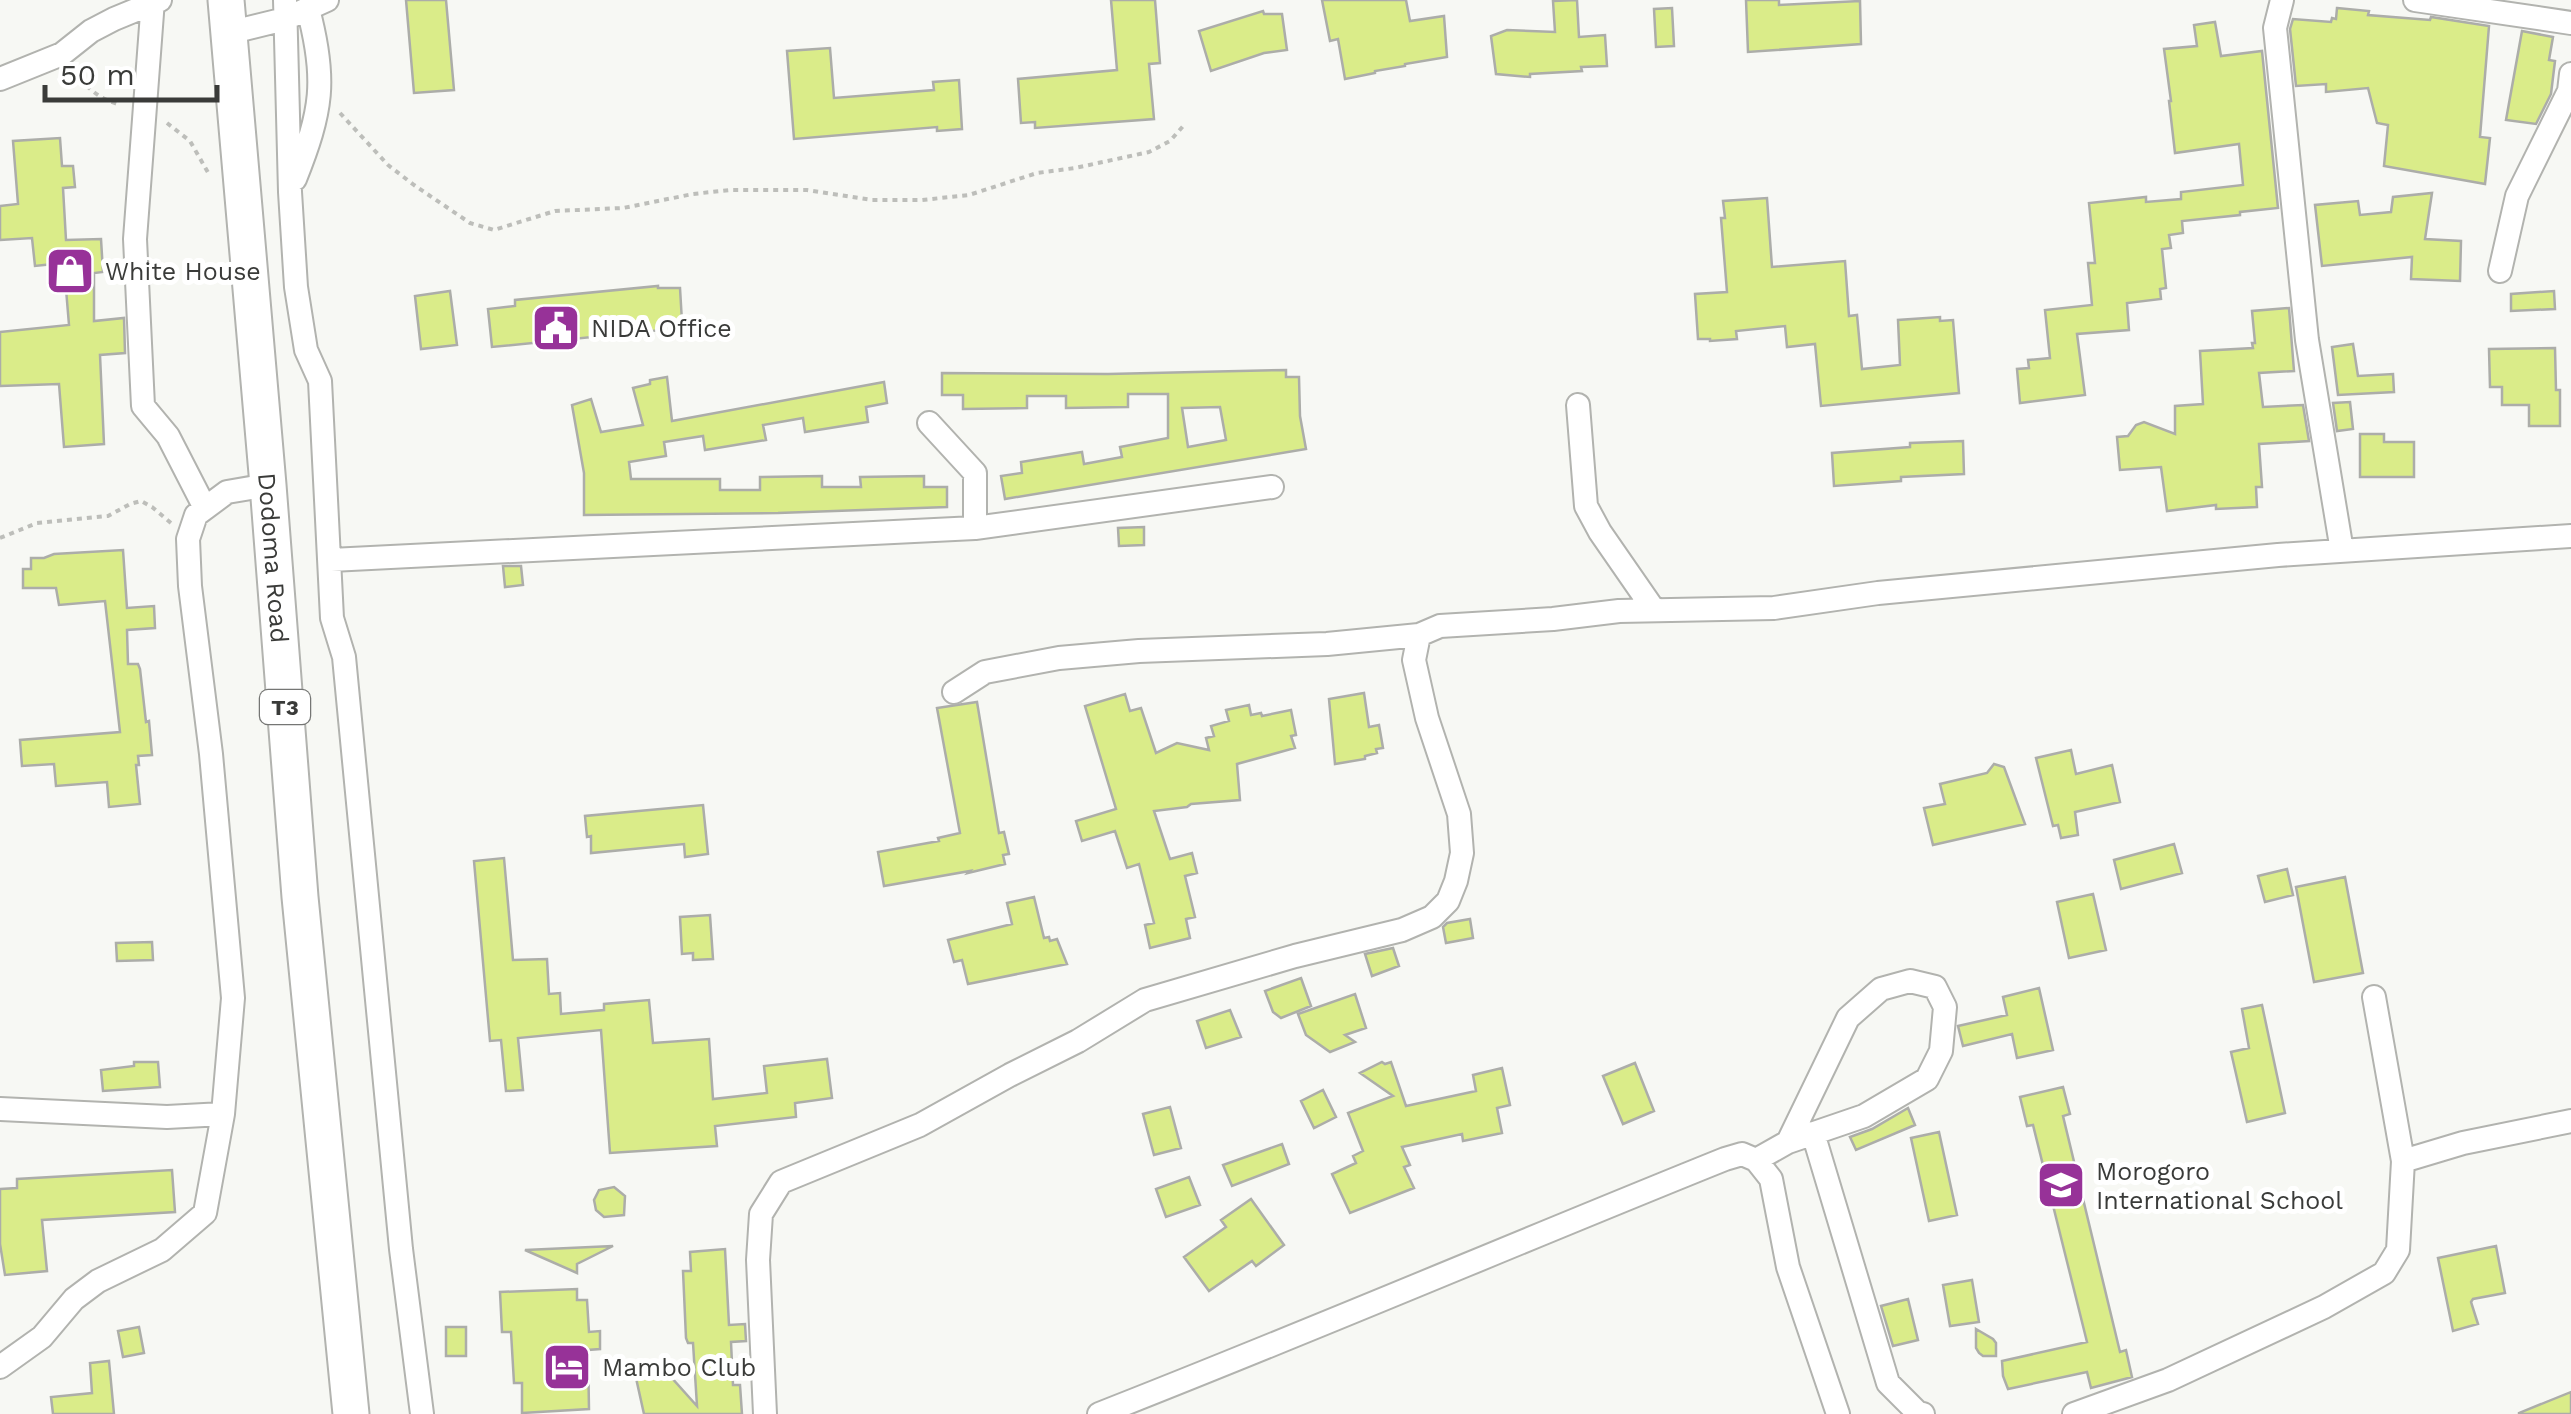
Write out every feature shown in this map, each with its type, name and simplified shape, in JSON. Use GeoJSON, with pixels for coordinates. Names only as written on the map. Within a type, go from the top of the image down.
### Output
{"type":"FeatureCollection","features":[{"type":"Feature","properties":{"kind":"highway","name":"Dodoma Road"},"geometry":{"type":"LineString","coordinates":[[227,17],[300,897],[351,1414]]}},
{"type":"Feature","properties":{"kind":"street"},"geometry":{"type":"LineString","coordinates":[[2282,0],[2275,28],[2306,340],[2342,552]]}},
{"type":"Feature","properties":{"kind":"street"},"geometry":{"type":"LineString","coordinates":[[2415,0],[2571,23]]}},
{"type":"Feature","properties":{"kind":"street"},"geometry":{"type":"LineString","coordinates":[[0,79],[62,54],[102,25],[155,1],[135,239],[142,406],[168,436],[204,508]]}},
{"type":"Feature","properties":{"kind":"street"},"geometry":{"type":"LineString","coordinates":[[227,17],[318,4],[321,90],[310,139],[290,192]]}},
{"type":"Feature","properties":{"kind":"street"},"geometry":{"type":"LineString","coordinates":[[285,10],[296,287],[306,350],[320,381],[332,618],[344,657],[401,1249],[422,1414]]}},
{"type":"Feature","properties":{"kind":"street"},"geometry":{"type":"LineString","coordinates":[[2500,271],[2518,196],[2569,91],[2571,74]]}},
{"type":"Feature","properties":{"kind":"street"},"geometry":{"type":"LineString","coordinates":[[1578,405],[1586,506],[1654,610]]}},
{"type":"Feature","properties":{"kind":"street"},"geometry":{"type":"LineString","coordinates":[[929,422],[975,473],[975,528]]}},
{"type":"Feature","properties":{"kind":"street"},"geometry":{"type":"LineString","coordinates":[[0,1368],[42,1338],[86,1290],[162,1250],[205,1213],[223,1114],[234,998],[188,539],[196,515],[226,492],[268,484]]}},
{"type":"Feature","properties":{"kind":"street"},"geometry":{"type":"LineString","coordinates":[[331,560],[975,528],[1272,487]]}},
{"type":"Feature","properties":{"kind":"street"},"geometry":{"type":"LineString","coordinates":[[954,692],[985,672],[1058,658],[1327,644],[1419,635],[1440,626],[1553,620],[1619,611],[1774,608],[1878,592],[2278,554],[2571,536]]}},
{"type":"Feature","properties":{"kind":"street"},"geometry":{"type":"LineString","coordinates":[[765,1414],[758,1260],[761,1214],[781,1182],[920,1125],[1078,1042],[1145,1000],[1295,956],[1402,930],[1432,917],[1448,901],[1462,853],[1459,814],[1414,660],[1419,635]]}},
{"type":"Feature","properties":{"kind":"street"},"geometry":{"type":"LineString","coordinates":[[1756,1160],[1788,1142],[1864,1116],[1927,1079],[1942,1051],[1945,1007],[1936,988],[1910,981],[1881,989],[1848,1018],[1788,1142]]}},
{"type":"Feature","properties":{"kind":"street"},"geometry":{"type":"LineString","coordinates":[[2074,1414],[2168,1380],[2324,1307],[2384,1273],[2398,1250],[2403,1162],[2374,997]]}},
{"type":"Feature","properties":{"kind":"street"},"geometry":{"type":"LineString","coordinates":[[0,1110],[166,1117],[223,1114]]}},
{"type":"Feature","properties":{"kind":"street"},"geometry":{"type":"LineString","coordinates":[[2403,1162],[2464,1143],[2571,1121]]}},
{"type":"Feature","properties":{"kind":"street"},"geometry":{"type":"LineString","coordinates":[[1814,1133],[1888,1383],[1923,1414]]}},
{"type":"Feature","properties":{"kind":"street"},"geometry":{"type":"LineString","coordinates":[[1099,1414],[1742,1154],[1756,1160],[1770,1179],[1788,1267],[1838,1414]]}},
{"type":"Feature","properties":{"kind":"path"},"geometry":{"type":"LineString","coordinates":[[62,54],[93,94],[176,127],[199,153],[216,187]]}},
{"type":"Feature","properties":{"kind":"path"},"geometry":{"type":"LineString","coordinates":[[321,90],[388,164],[414,186],[470,223],[494,230],[555,211],[623,208],[730,190],[807,190],[872,200],[968,195],[1036,173],[1149,152],[1170,141],[1186,124]]}},
{"type":"Feature","properties":{"kind":"path"},"geometry":{"type":"LineString","coordinates":[[0,538],[36,523],[108,516],[141,501],[152,506],[188,539]]}},
{"type":"Feature","properties":{"kind":"building"},"geometry":{"type":"Polygon","coordinates":[[[406,0],[446,0],[454,90],[414,93],[406,0]]]}},
{"type":"Feature","properties":{"kind":"building"},"geometry":{"type":"Polygon","coordinates":[[[1111,0],[1155,0],[1160,63],[1149,64],[1154,119],[1035,128],[1035,122],[1021,123],[1018,79],[1117,70],[1111,0]]]}},
{"type":"Feature","properties":{"kind":"building"},"geometry":{"type":"Polygon","coordinates":[[[1322,0],[1406,0],[1410,21],[1444,16],[1447,57],[1345,79],[1338,39],[1330,41],[1322,0]]]}},
{"type":"Feature","properties":{"kind":"building"},"geometry":{"type":"Polygon","coordinates":[[[1577,0],[1579,37],[1605,35],[1607,66],[1530,77],[1496,74],[1491,36],[1507,30],[1555,32],[1553,1],[1577,0]]]}},
{"type":"Feature","properties":{"kind":"building"},"geometry":{"type":"Polygon","coordinates":[[[1746,0],[1779,0],[1779,5],[1860,1],[1861,44],[1748,52],[1746,0]]]}},
{"type":"Feature","properties":{"kind":"building"},"geometry":{"type":"Polygon","coordinates":[[[1672,8],[1674,46],[1656,47],[1654,9],[1672,8]]]}},
{"type":"Feature","properties":{"kind":"building"},"geometry":{"type":"Polygon","coordinates":[[[2337,8],[2369,11],[2368,15],[2430,20],[2431,17],[2489,26],[2480,137],[2490,138],[2485,184],[2384,166],[2388,125],[2377,123],[2368,88],[2326,92],[2326,84],[2296,86],[2290,29],[2293,19],[2331,22],[2336,19],[2337,8]]]}},
{"type":"Feature","properties":{"kind":"building"},"geometry":{"type":"Polygon","coordinates":[[[1263,11],[1282,14],[1287,50],[1264,53],[1211,71],[1199,31],[1263,11]]]}},
{"type":"Feature","properties":{"kind":"building"},"geometry":{"type":"Polygon","coordinates":[[[2215,22],[2221,56],[2262,51],[2278,208],[2182,221],[2183,233],[2169,235],[2171,248],[2162,249],[2166,288],[2160,289],[2161,299],[2127,303],[2129,330],[2077,334],[2085,395],[2020,403],[2017,369],[2029,368],[2028,360],[2050,358],[2045,310],[2092,305],[2088,263],[2095,263],[2089,203],[2146,197],[2146,202],[2181,199],[2181,192],[2243,185],[2239,144],[2175,153],[2164,49],[2197,46],[2194,25],[2215,22]]]}},
{"type":"Feature","properties":{"kind":"building"},"geometry":{"type":"Polygon","coordinates":[[[2522,31],[2553,37],[2549,60],[2555,61],[2551,94],[2536,124],[2506,120],[2522,31]]]}},
{"type":"Feature","properties":{"kind":"building"},"geometry":{"type":"Polygon","coordinates":[[[830,48],[834,98],[934,90],[933,82],[959,80],[962,129],[937,131],[937,127],[794,139],[787,51],[830,48]]]}},
{"type":"Feature","properties":{"kind":"building"},"geometry":{"type":"Polygon","coordinates":[[[60,138],[62,166],[73,166],[75,187],[63,188],[66,240],[101,239],[103,272],[94,273],[94,321],[124,318],[125,353],[100,355],[104,444],[64,447],[59,384],[0,386],[0,332],[69,325],[66,289],[56,290],[54,264],[35,266],[32,238],[0,240],[0,206],[18,204],[13,141],[60,138]]]}},
{"type":"Feature","properties":{"kind":"building"},"geometry":{"type":"Polygon","coordinates":[[[2432,193],[2425,239],[2461,241],[2460,281],[2411,279],[2412,257],[2322,266],[2315,205],[2358,201],[2360,215],[2391,212],[2393,197],[2432,193]]]}},
{"type":"Feature","properties":{"kind":"building"},"geometry":{"type":"Polygon","coordinates":[[[1767,198],[1772,267],[1845,261],[1849,316],[1857,315],[1862,369],[1900,365],[1898,320],[1953,320],[1959,393],[1821,406],[1815,344],[1787,347],[1785,326],[1736,331],[1737,339],[1698,339],[1695,294],[1727,292],[1723,201],[1767,198]]]}},
{"type":"Feature","properties":{"kind":"building"},"geometry":{"type":"Polygon","coordinates":[[[658,286],[680,288],[682,322],[661,323],[662,330],[492,347],[488,309],[515,306],[515,300],[658,286]]]}},
{"type":"Feature","properties":{"kind":"building"},"geometry":{"type":"Polygon","coordinates":[[[450,291],[457,345],[421,349],[415,296],[450,291]]]}},
{"type":"Feature","properties":{"kind":"building"},"geometry":{"type":"Polygon","coordinates":[[[2554,291],[2555,309],[2511,311],[2511,294],[2554,291]]]}},
{"type":"Feature","properties":{"kind":"building"},"geometry":{"type":"Polygon","coordinates":[[[2289,308],[2294,371],[2259,373],[2263,407],[2303,405],[2309,441],[2259,444],[2262,487],[2256,487],[2257,507],[2216,509],[2216,505],[2167,511],[2161,467],[2120,470],[2117,437],[2128,436],[2136,425],[2144,422],[2175,434],[2175,406],[2203,404],[2200,351],[2253,348],[2252,311],[2289,308]]]}},
{"type":"Feature","properties":{"kind":"building"},"geometry":{"type":"Polygon","coordinates":[[[2353,344],[2358,376],[2393,374],[2394,392],[2338,395],[2332,347],[2353,344]]]}},
{"type":"Feature","properties":{"kind":"building"},"geometry":{"type":"Polygon","coordinates":[[[2555,348],[2560,426],[2529,426],[2529,405],[2502,405],[2502,387],[2490,387],[2489,349],[2555,348]]]}},
{"type":"Feature","properties":{"kind":"building"},"geometry":{"type":"Polygon","coordinates":[[[1286,370],[1286,377],[1299,377],[1306,449],[1005,499],[1001,476],[1022,473],[1021,462],[1082,452],[1084,464],[1122,457],[1120,447],[1168,438],[1168,394],[1128,394],[1128,407],[1066,408],[1066,396],[1027,396],[1027,408],[963,409],[963,395],[942,395],[942,373],[1286,370]],[[1220,407],[1182,408],[1188,447],[1226,440],[1220,407]]]}},
{"type":"Feature","properties":{"kind":"building"},"geometry":{"type":"Polygon","coordinates":[[[667,377],[672,421],[884,382],[887,403],[866,407],[868,422],[805,432],[803,418],[763,425],[766,440],[705,450],[703,436],[664,442],[666,456],[629,462],[631,479],[720,479],[720,490],[760,490],[760,477],[822,476],[822,487],[861,487],[860,477],[924,476],[924,487],[947,487],[947,507],[584,515],[584,473],[572,405],[591,399],[601,432],[643,425],[633,388],[667,377]]]}},
{"type":"Feature","properties":{"kind":"building"},"geometry":{"type":"Polygon","coordinates":[[[2350,402],[2353,429],[2337,431],[2333,403],[2350,402]]]}},
{"type":"Feature","properties":{"kind":"building"},"geometry":{"type":"Polygon","coordinates":[[[2360,434],[2384,434],[2384,442],[2414,442],[2414,477],[2360,477],[2360,434]]]}},
{"type":"Feature","properties":{"kind":"building"},"geometry":{"type":"Polygon","coordinates":[[[1963,441],[1964,474],[1834,486],[1832,453],[1963,441]]]}},
{"type":"Feature","properties":{"kind":"building"},"geometry":{"type":"Polygon","coordinates":[[[1144,527],[1144,545],[1119,546],[1118,528],[1144,527]]]}},
{"type":"Feature","properties":{"kind":"building"},"geometry":{"type":"Polygon","coordinates":[[[123,550],[127,608],[154,606],[155,628],[127,630],[128,664],[138,664],[140,669],[152,755],[138,756],[140,804],[109,807],[107,782],[56,786],[54,764],[22,766],[20,740],[120,732],[105,601],[59,605],[56,588],[23,588],[23,569],[31,569],[31,558],[123,550]]]}},
{"type":"Feature","properties":{"kind":"building"},"geometry":{"type":"Polygon","coordinates":[[[503,566],[521,566],[523,585],[505,587],[503,566]]]}},
{"type":"Feature","properties":{"kind":"building"},"geometry":{"type":"Polygon","coordinates":[[[1364,693],[1369,727],[1379,725],[1383,748],[1365,759],[1335,764],[1329,699],[1364,693]]]}},
{"type":"Feature","properties":{"kind":"building"},"geometry":{"type":"Polygon","coordinates":[[[1125,694],[1130,711],[1141,708],[1156,753],[1177,743],[1209,750],[1206,738],[1214,736],[1211,726],[1229,721],[1226,710],[1249,705],[1251,715],[1291,710],[1296,735],[1291,736],[1295,748],[1237,764],[1240,800],[1154,811],[1170,859],[1192,853],[1197,873],[1185,876],[1195,917],[1186,919],[1190,938],[1150,948],[1145,925],[1154,923],[1139,864],[1127,868],[1115,831],[1082,841],[1076,821],[1116,809],[1085,706],[1125,694]]]}},
{"type":"Feature","properties":{"kind":"building"},"geometry":{"type":"Polygon","coordinates":[[[977,702],[999,833],[1004,832],[1009,854],[1003,855],[1005,864],[884,886],[878,852],[939,841],[938,838],[960,833],[937,708],[977,702]]]}},
{"type":"Feature","properties":{"kind":"building"},"geometry":{"type":"Polygon","coordinates":[[[2071,750],[2076,774],[2112,765],[2120,802],[2075,812],[2078,835],[2061,838],[2058,825],[2053,826],[2036,758],[2071,750]]]}},
{"type":"Feature","properties":{"kind":"building"},"geometry":{"type":"Polygon","coordinates":[[[1994,764],[2004,767],[2025,824],[1933,845],[1924,808],[1945,804],[1940,784],[1987,773],[1994,764]]]}},
{"type":"Feature","properties":{"kind":"building"},"geometry":{"type":"Polygon","coordinates":[[[703,805],[708,854],[685,857],[684,844],[591,853],[585,816],[703,805]]]}},
{"type":"Feature","properties":{"kind":"building"},"geometry":{"type":"Polygon","coordinates":[[[2174,844],[2182,873],[2121,889],[2114,860],[2174,844]]]}},
{"type":"Feature","properties":{"kind":"building"},"geometry":{"type":"Polygon","coordinates":[[[504,858],[513,960],[547,959],[549,994],[560,993],[561,1014],[604,1010],[604,1004],[649,1000],[653,1043],[709,1039],[713,1099],[767,1093],[764,1066],[827,1059],[832,1098],[795,1103],[796,1117],[715,1126],[717,1146],[610,1153],[601,1030],[518,1038],[523,1090],[506,1091],[501,1040],[490,1041],[474,861],[504,858]]]}},
{"type":"Feature","properties":{"kind":"building"},"geometry":{"type":"Polygon","coordinates":[[[2287,869],[2293,895],[2265,902],[2258,876],[2287,869]]]}},
{"type":"Feature","properties":{"kind":"building"},"geometry":{"type":"Polygon","coordinates":[[[2345,877],[2363,973],[2314,982],[2296,887],[2345,877]]]}},
{"type":"Feature","properties":{"kind":"building"},"geometry":{"type":"Polygon","coordinates":[[[2093,894],[2106,950],[2069,958],[2057,902],[2093,894]]]}},
{"type":"Feature","properties":{"kind":"building"},"geometry":{"type":"Polygon","coordinates":[[[1034,897],[1044,938],[1057,939],[1067,964],[968,984],[962,960],[954,962],[948,940],[1012,924],[1007,903],[1034,897]]]}},
{"type":"Feature","properties":{"kind":"building"},"geometry":{"type":"Polygon","coordinates":[[[710,915],[713,959],[693,960],[693,953],[682,954],[680,917],[710,915]]]}},
{"type":"Feature","properties":{"kind":"building"},"geometry":{"type":"Polygon","coordinates":[[[1470,919],[1473,938],[1446,943],[1443,927],[1447,923],[1470,919]]]}},
{"type":"Feature","properties":{"kind":"building"},"geometry":{"type":"Polygon","coordinates":[[[152,942],[153,960],[117,961],[116,943],[152,942]]]}},
{"type":"Feature","properties":{"kind":"building"},"geometry":{"type":"Polygon","coordinates":[[[1393,948],[1399,966],[1372,976],[1365,954],[1393,948]]]}},
{"type":"Feature","properties":{"kind":"building"},"geometry":{"type":"Polygon","coordinates":[[[1301,978],[1311,1006],[1281,1018],[1273,1012],[1265,991],[1301,978]]]}},
{"type":"Feature","properties":{"kind":"building"},"geometry":{"type":"Polygon","coordinates":[[[2039,988],[2053,1050],[2017,1058],[2012,1034],[1963,1046],[1958,1026],[2007,1015],[2003,997],[2039,988]]]}},
{"type":"Feature","properties":{"kind":"building"},"geometry":{"type":"Polygon","coordinates":[[[1355,994],[1366,1028],[1345,1035],[1355,1042],[1330,1052],[1306,1035],[1298,1014],[1355,994]]]}},
{"type":"Feature","properties":{"kind":"building"},"geometry":{"type":"Polygon","coordinates":[[[2262,1005],[2285,1113],[2247,1122],[2231,1052],[2249,1048],[2242,1009],[2262,1005]]]}},
{"type":"Feature","properties":{"kind":"building"},"geometry":{"type":"Polygon","coordinates":[[[1230,1010],[1241,1037],[1206,1048],[1197,1021],[1230,1010]]]}},
{"type":"Feature","properties":{"kind":"building"},"geometry":{"type":"Polygon","coordinates":[[[134,1062],[158,1062],[160,1087],[103,1091],[101,1070],[134,1066],[134,1062]]]}},
{"type":"Feature","properties":{"kind":"building"},"geometry":{"type":"Polygon","coordinates":[[[1382,1062],[1391,1062],[1406,1106],[1476,1091],[1473,1075],[1502,1068],[1510,1105],[1497,1108],[1502,1133],[1463,1141],[1462,1134],[1402,1147],[1410,1165],[1404,1167],[1414,1188],[1350,1213],[1332,1174],[1356,1163],[1353,1156],[1363,1151],[1348,1113],[1393,1096],[1360,1073],[1382,1062]]]}},
{"type":"Feature","properties":{"kind":"building"},"geometry":{"type":"Polygon","coordinates":[[[1635,1063],[1654,1111],[1623,1124],[1603,1076],[1635,1063]]]}},
{"type":"Feature","properties":{"kind":"building"},"geometry":{"type":"Polygon","coordinates":[[[2063,1087],[2070,1114],[2063,1116],[2120,1352],[2126,1350],[2132,1377],[2091,1388],[2087,1372],[2008,1389],[2002,1361],[2087,1342],[2033,1125],[2027,1126],[2020,1097],[2063,1087]]]}},
{"type":"Feature","properties":{"kind":"building"},"geometry":{"type":"Polygon","coordinates":[[[1323,1090],[1336,1117],[1314,1128],[1301,1101],[1323,1090]]]}},
{"type":"Feature","properties":{"kind":"building"},"geometry":{"type":"Polygon","coordinates":[[[1170,1107],[1181,1148],[1154,1155],[1143,1114],[1170,1107]]]}},
{"type":"Feature","properties":{"kind":"building"},"geometry":{"type":"Polygon","coordinates":[[[1908,1108],[1915,1125],[1856,1150],[1850,1137],[1908,1108]]]}},
{"type":"Feature","properties":{"kind":"building"},"geometry":{"type":"Polygon","coordinates":[[[1939,1132],[1957,1215],[1929,1221],[1911,1138],[1939,1132]]]}},
{"type":"Feature","properties":{"kind":"building"},"geometry":{"type":"Polygon","coordinates":[[[1282,1144],[1289,1164],[1232,1186],[1223,1165],[1282,1144]]]}},
{"type":"Feature","properties":{"kind":"building"},"geometry":{"type":"Polygon","coordinates":[[[172,1170],[175,1212],[42,1220],[47,1271],[5,1275],[0,1244],[0,1189],[17,1188],[17,1179],[172,1170]]]}},
{"type":"Feature","properties":{"kind":"building"},"geometry":{"type":"Polygon","coordinates":[[[1189,1177],[1200,1205],[1166,1217],[1156,1189],[1189,1177]]]}},
{"type":"Feature","properties":{"kind":"building"},"geometry":{"type":"Polygon","coordinates":[[[614,1187],[625,1196],[624,1215],[604,1217],[596,1210],[594,1200],[599,1190],[614,1187]]]}},
{"type":"Feature","properties":{"kind":"building"},"geometry":{"type":"Polygon","coordinates":[[[1251,1199],[1284,1245],[1256,1266],[1252,1261],[1209,1291],[1184,1257],[1226,1227],[1221,1220],[1251,1199]]]}},
{"type":"Feature","properties":{"kind":"building"},"geometry":{"type":"Polygon","coordinates":[[[613,1246],[577,1264],[577,1273],[525,1250],[613,1246]]]}},
{"type":"Feature","properties":{"kind":"building"},"geometry":{"type":"Polygon","coordinates":[[[2496,1246],[2505,1293],[2473,1299],[2478,1324],[2453,1331],[2438,1258],[2496,1246]]]}},
{"type":"Feature","properties":{"kind":"building"},"geometry":{"type":"Polygon","coordinates":[[[725,1249],[729,1325],[745,1324],[746,1341],[731,1342],[733,1385],[740,1385],[742,1414],[644,1414],[636,1378],[639,1368],[648,1363],[661,1366],[697,1406],[693,1343],[686,1338],[683,1271],[691,1271],[690,1252],[725,1249]]]}},
{"type":"Feature","properties":{"kind":"building"},"geometry":{"type":"Polygon","coordinates":[[[1972,1280],[1979,1322],[1950,1326],[1943,1285],[1972,1280]]]}},
{"type":"Feature","properties":{"kind":"building"},"geometry":{"type":"Polygon","coordinates":[[[577,1289],[577,1300],[587,1300],[589,1332],[600,1331],[600,1349],[588,1350],[589,1409],[522,1413],[522,1383],[514,1383],[511,1332],[502,1332],[500,1292],[577,1289]]]}},
{"type":"Feature","properties":{"kind":"building"},"geometry":{"type":"Polygon","coordinates":[[[1908,1299],[1918,1340],[1893,1346],[1881,1306],[1908,1299]]]}},
{"type":"Feature","properties":{"kind":"building"},"geometry":{"type":"Polygon","coordinates":[[[139,1327],[144,1353],[123,1357],[118,1331],[139,1327]]]}},
{"type":"Feature","properties":{"kind":"building"},"geometry":{"type":"Polygon","coordinates":[[[446,1327],[466,1327],[466,1356],[446,1356],[446,1327]]]}},
{"type":"Feature","properties":{"kind":"building"},"geometry":{"type":"Polygon","coordinates":[[[1976,1329],[1996,1343],[1996,1356],[1979,1353],[1976,1329]]]}},
{"type":"Feature","properties":{"kind":"building"},"geometry":{"type":"Polygon","coordinates":[[[109,1361],[114,1414],[53,1414],[51,1397],[92,1393],[90,1363],[109,1361]]]}},
{"type":"Feature","properties":{"kind":"building"},"geometry":{"type":"Polygon","coordinates":[[[2571,1392],[2571,1414],[2519,1414],[2519,1413],[2571,1392]]]}},
{"type":"Feature","properties":{"kind":"place","name":"White House"},"geometry":{"type":"Point","coordinates":[70,271]}},
{"type":"Feature","properties":{"kind":"place","name":"NIDA Office"},"geometry":{"type":"Point","coordinates":[556,328]}},
{"type":"Feature","properties":{"kind":"place","name":"Morogoro International School"},"geometry":{"type":"Point","coordinates":[2061,1185]}},
{"type":"Feature","properties":{"kind":"place","name":"Mambo Club"},"geometry":{"type":"Point","coordinates":[567,1367]}}]}
